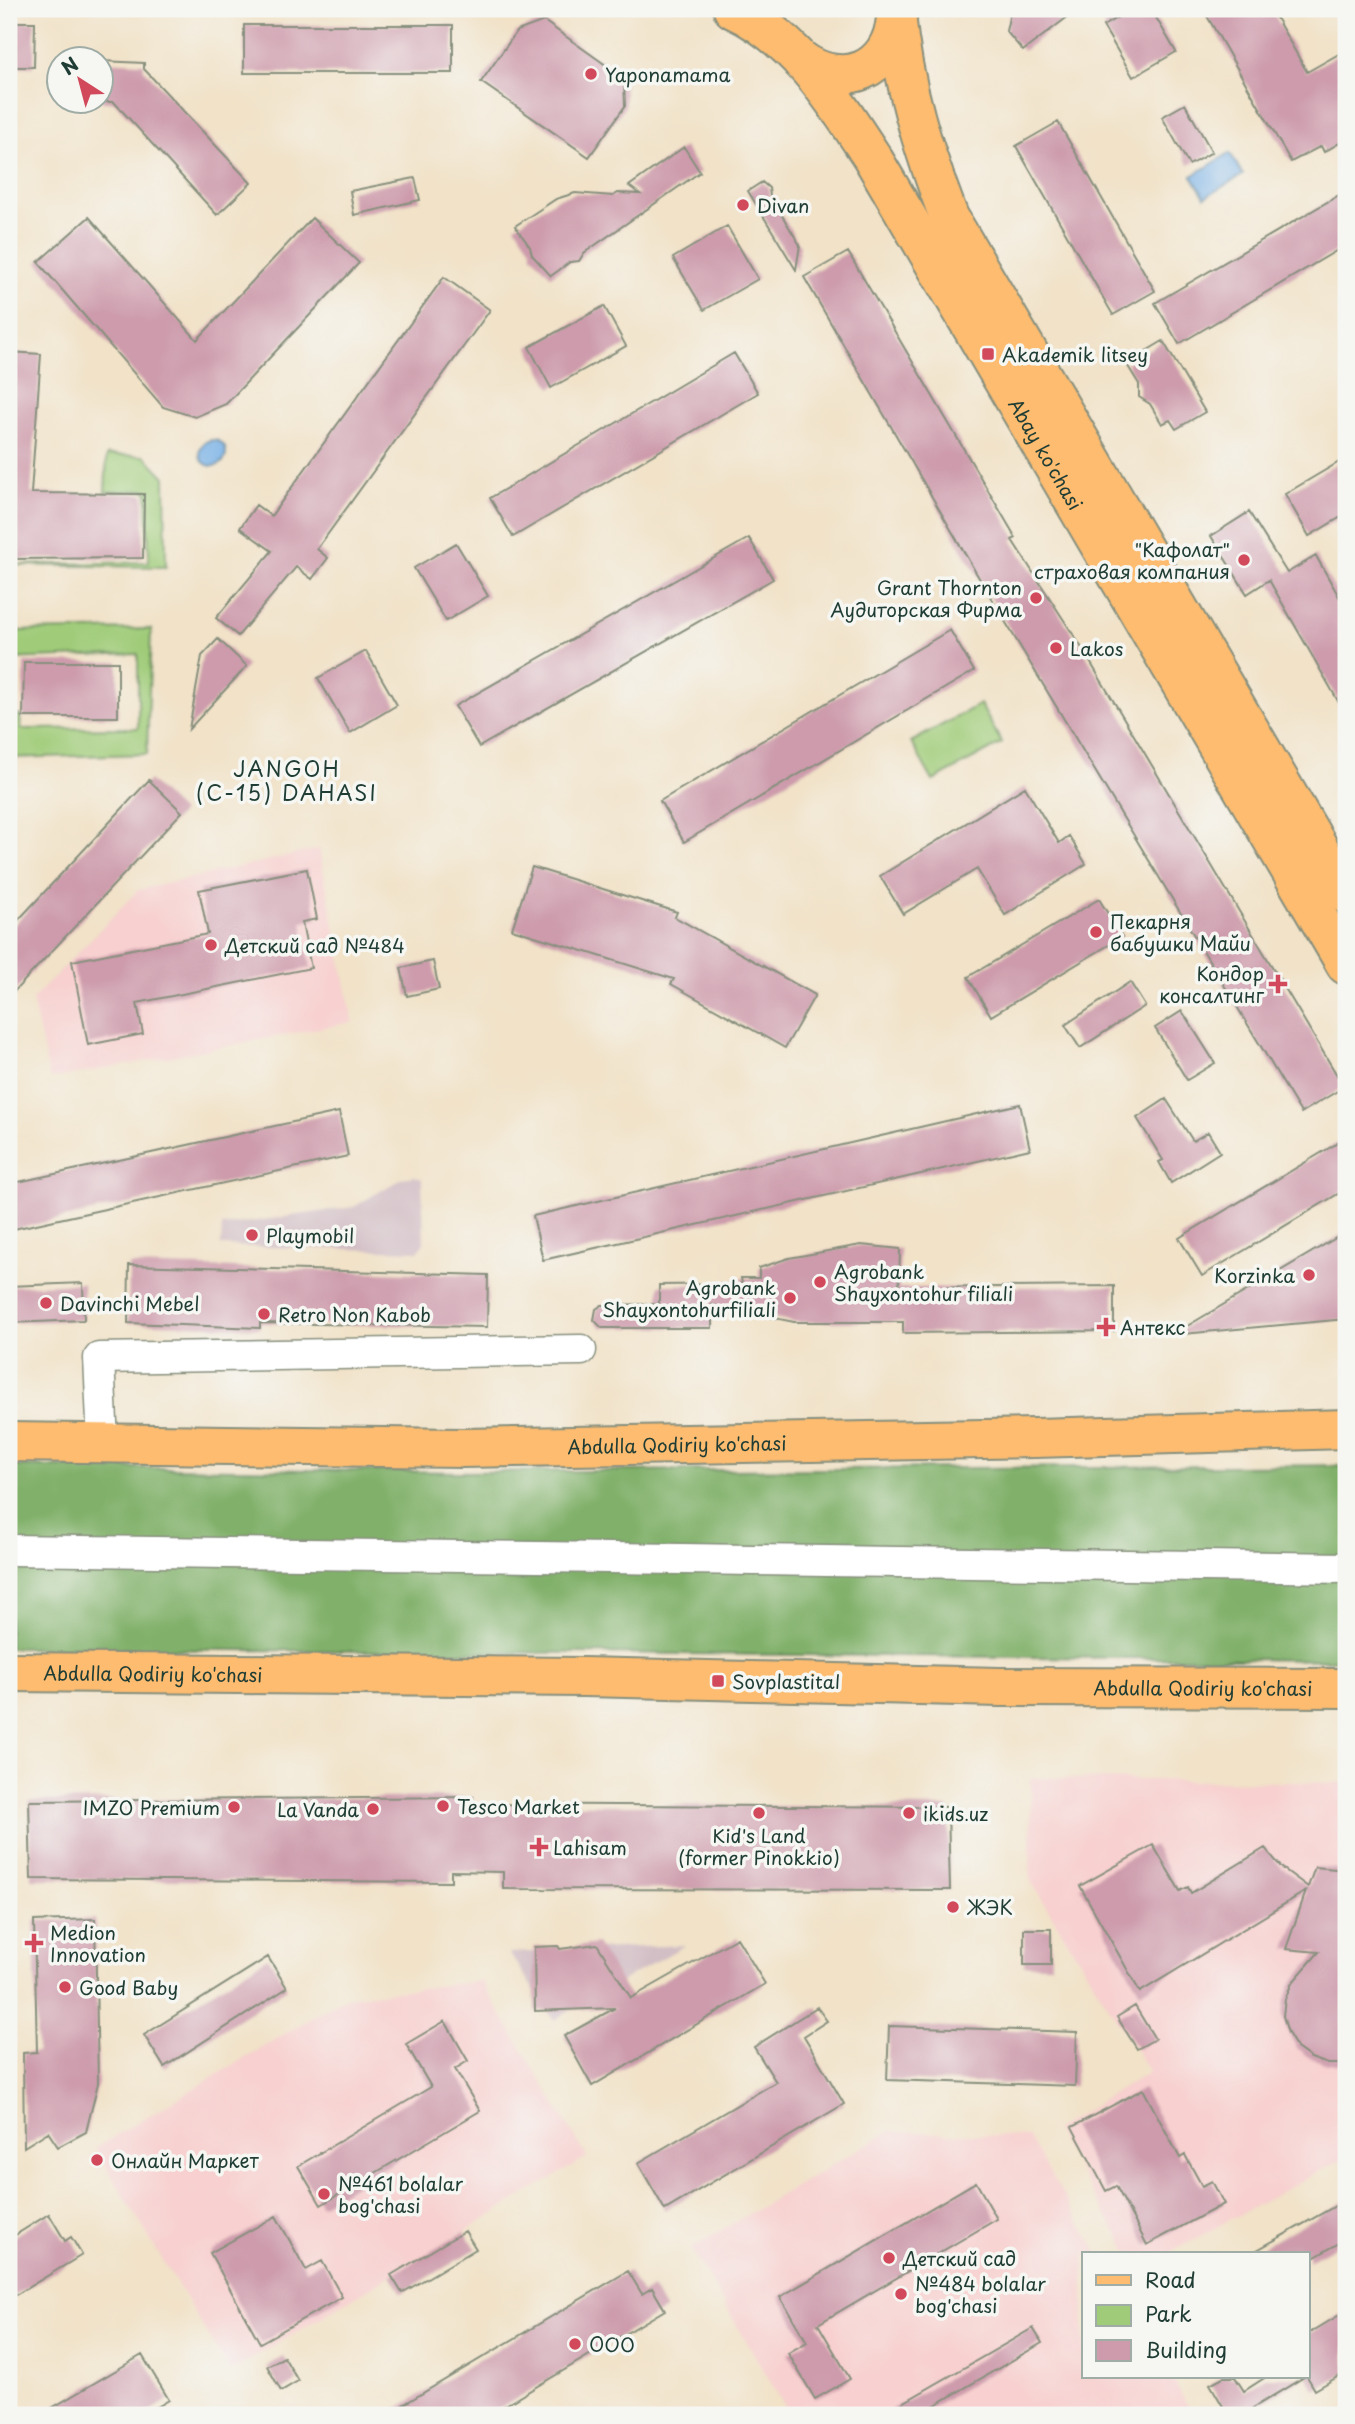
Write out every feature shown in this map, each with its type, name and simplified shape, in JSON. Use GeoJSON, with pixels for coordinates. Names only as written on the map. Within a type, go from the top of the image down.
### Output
{"type":"FeatureCollection","features":[{"type":"Feature","properties":{"kind":"main road"},"geometry":{"type":"LineString","coordinates":[[733,9],[764,26],[799,59],[815,70],[834,75],[863,69],[886,51],[894,33],[897,10]]}},
{"type":"Feature","properties":{"kind":"main road"},"geometry":{"type":"LineString","coordinates":[[783,9],[782,24],[788,43],[799,59]]}},
{"type":"Feature","properties":{"kind":"main road","name":"Abay ko'chasi"},"geometry":{"type":"LineString","coordinates":[[897,10],[900,61],[911,110],[949,217],[1346,965]]}},
{"type":"Feature","properties":{"kind":"main road","name":"Abay ko'chasi"},"geometry":{"type":"LineString","coordinates":[[799,59],[837,104],[872,157],[1346,894]]}},
{"type":"Feature","properties":{"kind":"main road","name":"Abdulla Qodiriy ko'chasi"},"geometry":{"type":"LineString","coordinates":[[9,1442],[462,1448],[1035,1438],[1346,1429]]}},
{"type":"Feature","properties":{"kind":"main road","name":"Abdulla Qodiriy ko'chasi"},"geometry":{"type":"LineString","coordinates":[[9,1672],[584,1677],[1013,1687],[1346,1688]]}},
{"type":"Feature","properties":{"kind":"street"},"geometry":{"type":"LineString","coordinates":[[103,1443],[99,1358],[581,1350]]}},
{"type":"Feature","properties":{"kind":"street"},"geometry":{"type":"LineString","coordinates":[[9,1550],[1346,1568]]}},
{"type":"Feature","properties":{"kind":"shaded area","name":"Детский сад №484"},"geometry":{"type":"Polygon","coordinates":[[[319,849],[353,1022],[50,1079],[32,1000],[138,890],[319,849]]]}},
{"type":"Feature","properties":{"kind":"shaded area"},"geometry":{"type":"Polygon","coordinates":[[[415,1176],[422,1179],[424,1243],[418,1251],[221,1246],[222,1226],[354,1207],[402,1178],[415,1176]]]}},
{"type":"Feature","properties":{"kind":"shaded area"},"geometry":{"type":"Polygon","coordinates":[[[1031,1778],[1346,1783],[1346,2157],[1171,2252],[1129,2252],[1054,2130],[1149,2072],[1030,1880],[1031,1778]]]}},
{"type":"Feature","properties":{"kind":"shaded area"},"geometry":{"type":"Polygon","coordinates":[[[685,1945],[554,2020],[509,1953],[685,1945]]]}},
{"type":"Feature","properties":{"kind":"shaded area","name":"№461 bolalar bog'chasi"},"geometry":{"type":"Polygon","coordinates":[[[481,1981],[587,2157],[230,2372],[95,2148],[346,1997],[481,1981]]]}},
{"type":"Feature","properties":{"kind":"shaded area","name":"№484 bolalar bog'chasi"},"geometry":{"type":"Polygon","coordinates":[[[890,2131],[1028,2137],[1098,2252],[1082,2252],[1082,2378],[1172,2378],[1193,2415],[790,2415],[691,2248],[890,2131]]]}},
{"type":"Feature","properties":{"kind":"green space"},"geometry":{"type":"Polygon","coordinates":[[[107,455],[145,456],[165,477],[166,567],[9,565],[149,562],[147,490],[105,492],[107,455]]]}},
{"type":"Feature","properties":{"kind":"green space"},"geometry":{"type":"Polygon","coordinates":[[[151,629],[147,754],[9,758],[9,715],[20,715],[21,729],[138,728],[138,654],[9,659],[9,631],[151,629]]]}},
{"type":"Feature","properties":{"kind":"green space"},"geometry":{"type":"Polygon","coordinates":[[[980,704],[1002,743],[933,781],[911,742],[980,704]]]}},
{"type":"Feature","properties":{"kind":"green space"},"geometry":{"type":"Polygon","coordinates":[[[1346,1465],[1346,1660],[9,1648],[9,1466],[461,1472],[1346,1465]]]}},
{"type":"Feature","properties":{"kind":"water"},"geometry":{"type":"Polygon","coordinates":[[[1230,153],[1243,175],[1205,197],[1192,176],[1230,153]]]}},
{"type":"Feature","properties":{"kind":"water"},"geometry":{"type":"Polygon","coordinates":[[[213,440],[222,444],[226,453],[222,462],[213,466],[204,462],[200,453],[204,444],[213,440]]]}},
{"type":"Feature","properties":{"kind":"building"},"geometry":{"type":"Polygon","coordinates":[[[1011,9],[1078,9],[1023,51],[1006,31],[1011,9]]]}},
{"type":"Feature","properties":{"kind":"building"},"geometry":{"type":"Polygon","coordinates":[[[1132,9],[1151,9],[1176,52],[1133,77],[1103,26],[1132,9]]]}},
{"type":"Feature","properties":{"kind":"building"},"geometry":{"type":"Polygon","coordinates":[[[1203,9],[1271,9],[1307,72],[1346,50],[1346,139],[1324,152],[1321,146],[1291,162],[1203,9]]]}},
{"type":"Feature","properties":{"kind":"building"},"geometry":{"type":"Polygon","coordinates":[[[544,21],[624,78],[625,106],[589,157],[481,82],[517,31],[544,21]]]}},
{"type":"Feature","properties":{"kind":"building"},"geometry":{"type":"Polygon","coordinates":[[[9,22],[35,22],[34,67],[9,67],[9,22]]]}},
{"type":"Feature","properties":{"kind":"building"},"geometry":{"type":"Polygon","coordinates":[[[244,25],[453,25],[453,73],[244,73],[244,25]]]}},
{"type":"Feature","properties":{"kind":"building"},"geometry":{"type":"Polygon","coordinates":[[[116,62],[144,63],[144,69],[251,183],[217,215],[116,104],[116,62]]]}},
{"type":"Feature","properties":{"kind":"building"},"geometry":{"type":"Polygon","coordinates":[[[1185,104],[1212,152],[1189,165],[1162,117],[1185,104]]]}},
{"type":"Feature","properties":{"kind":"building"},"geometry":{"type":"Polygon","coordinates":[[[1058,122],[1155,291],[1113,315],[1016,146],[1058,122]]]}},
{"type":"Feature","properties":{"kind":"building"},"geometry":{"type":"Polygon","coordinates":[[[684,147],[700,172],[584,253],[579,261],[570,262],[551,276],[532,255],[530,247],[515,226],[556,199],[575,193],[613,196],[618,193],[640,194],[629,186],[684,147]]]}},
{"type":"Feature","properties":{"kind":"building"},"geometry":{"type":"Polygon","coordinates":[[[415,178],[420,200],[354,215],[350,191],[415,178]]]}},
{"type":"Feature","properties":{"kind":"building"},"geometry":{"type":"Polygon","coordinates":[[[762,182],[769,188],[770,196],[800,245],[796,270],[748,191],[762,182]]]}},
{"type":"Feature","properties":{"kind":"building"},"geometry":{"type":"Polygon","coordinates":[[[1346,191],[1346,245],[1179,344],[1155,303],[1346,191]]]}},
{"type":"Feature","properties":{"kind":"building"},"geometry":{"type":"Polygon","coordinates":[[[89,217],[197,340],[312,218],[359,263],[226,404],[195,417],[163,407],[38,262],[89,217]]]}},
{"type":"Feature","properties":{"kind":"building"},"geometry":{"type":"Polygon","coordinates":[[[727,226],[758,279],[704,310],[673,258],[727,226]]]}},
{"type":"Feature","properties":{"kind":"building"},"geometry":{"type":"Polygon","coordinates":[[[848,252],[1016,538],[1012,540],[1080,645],[1344,1087],[1301,1113],[982,583],[804,277],[848,252]]]}},
{"type":"Feature","properties":{"kind":"building"},"geometry":{"type":"Polygon","coordinates":[[[444,277],[490,310],[317,549],[328,558],[312,579],[296,567],[238,636],[216,618],[272,551],[240,528],[256,505],[271,516],[444,277]]]}},
{"type":"Feature","properties":{"kind":"building"},"geometry":{"type":"Polygon","coordinates":[[[604,306],[626,346],[551,388],[529,347],[604,306]]]}},
{"type":"Feature","properties":{"kind":"building"},"geometry":{"type":"Polygon","coordinates":[[[1163,341],[1205,412],[1176,429],[1170,420],[1162,424],[1150,404],[1139,397],[1139,384],[1126,363],[1163,341]]]}},
{"type":"Feature","properties":{"kind":"building"},"geometry":{"type":"Polygon","coordinates":[[[9,352],[41,354],[31,493],[144,494],[143,558],[9,559],[9,352]]]}},
{"type":"Feature","properties":{"kind":"building"},"geometry":{"type":"Polygon","coordinates":[[[734,353],[758,393],[513,537],[490,498],[734,353]]]}},
{"type":"Feature","properties":{"kind":"building"},"geometry":{"type":"Polygon","coordinates":[[[1346,458],[1346,514],[1309,536],[1285,494],[1346,458]]]}},
{"type":"Feature","properties":{"kind":"building"},"geometry":{"type":"Polygon","coordinates":[[[1249,512],[1287,573],[1316,556],[1346,609],[1346,715],[1269,580],[1247,594],[1211,536],[1249,512]]]}},
{"type":"Feature","properties":{"kind":"building"},"geometry":{"type":"Polygon","coordinates":[[[749,538],[773,579],[479,747],[455,706],[749,538]]]}},
{"type":"Feature","properties":{"kind":"building"},"geometry":{"type":"Polygon","coordinates":[[[456,543],[488,596],[446,621],[414,568],[456,543]]]}},
{"type":"Feature","properties":{"kind":"building"},"geometry":{"type":"Polygon","coordinates":[[[950,630],[974,671],[684,842],[660,801],[950,630]]]}},
{"type":"Feature","properties":{"kind":"building"},"geometry":{"type":"Polygon","coordinates":[[[218,639],[247,666],[189,729],[202,656],[218,639]]]}},
{"type":"Feature","properties":{"kind":"building"},"geometry":{"type":"Polygon","coordinates":[[[366,651],[397,705],[350,733],[318,678],[366,651]]]}},
{"type":"Feature","properties":{"kind":"building"},"geometry":{"type":"Polygon","coordinates":[[[24,662],[118,662],[118,717],[23,717],[24,662]]]}},
{"type":"Feature","properties":{"kind":"building"},"geometry":{"type":"Polygon","coordinates":[[[149,780],[182,812],[9,997],[9,930],[149,780]]]}},
{"type":"Feature","properties":{"kind":"building"},"geometry":{"type":"Polygon","coordinates":[[[1025,787],[1059,843],[1069,836],[1086,864],[1005,915],[977,869],[903,914],[880,876],[1025,787]]]}},
{"type":"Feature","properties":{"kind":"building"},"geometry":{"type":"Polygon","coordinates":[[[532,867],[677,912],[675,917],[815,995],[785,1048],[671,984],[674,979],[512,929],[532,867]]]}},
{"type":"Feature","properties":{"kind":"building"},"geometry":{"type":"Polygon","coordinates":[[[307,869],[317,919],[302,922],[311,968],[137,1003],[143,1034],[88,1045],[72,961],[208,934],[199,890],[307,869]]]}},
{"type":"Feature","properties":{"kind":"building"},"geometry":{"type":"Polygon","coordinates":[[[1099,899],[1122,937],[991,1016],[968,977],[1099,899]]]}},
{"type":"Feature","properties":{"kind":"building"},"geometry":{"type":"Polygon","coordinates":[[[433,961],[439,989],[407,996],[401,968],[433,961]]]}},
{"type":"Feature","properties":{"kind":"building"},"geometry":{"type":"Polygon","coordinates":[[[1130,982],[1145,1006],[1080,1048],[1065,1025],[1130,982]]]}},
{"type":"Feature","properties":{"kind":"building"},"geometry":{"type":"Polygon","coordinates":[[[1182,1011],[1215,1063],[1187,1080],[1155,1028],[1182,1011]]]}},
{"type":"Feature","properties":{"kind":"building"},"geometry":{"type":"Polygon","coordinates":[[[1166,1099],[1193,1141],[1208,1132],[1220,1152],[1171,1183],[1159,1162],[1163,1160],[1137,1118],[1166,1099]]]}},
{"type":"Feature","properties":{"kind":"building"},"geometry":{"type":"Polygon","coordinates":[[[1020,1104],[1030,1149],[543,1260],[533,1216],[1020,1104]]]}},
{"type":"Feature","properties":{"kind":"building"},"geometry":{"type":"Polygon","coordinates":[[[339,1112],[348,1156],[9,1230],[9,1184],[339,1112]]]}},
{"type":"Feature","properties":{"kind":"building"},"geometry":{"type":"Polygon","coordinates":[[[1346,1138],[1346,1189],[1202,1276],[1179,1238],[1346,1138]]]}},
{"type":"Feature","properties":{"kind":"building","name":"Korzinka"},"geometry":{"type":"Polygon","coordinates":[[[1346,1232],[1346,1319],[1172,1335],[1346,1232]]]}},
{"type":"Feature","properties":{"kind":"building"},"geometry":{"type":"Polygon","coordinates":[[[861,1245],[900,1249],[899,1288],[1114,1286],[1114,1331],[903,1333],[903,1322],[794,1322],[712,1305],[712,1328],[602,1328],[594,1320],[596,1309],[602,1305],[659,1304],[659,1285],[742,1284],[741,1278],[759,1278],[759,1268],[789,1258],[861,1245]]]}},
{"type":"Feature","properties":{"kind":"building"},"geometry":{"type":"Polygon","coordinates":[[[129,1265],[488,1275],[487,1327],[260,1323],[260,1328],[128,1323],[129,1265]]]}},
{"type":"Feature","properties":{"kind":"building","name":"Davinchi Mebel"},"geometry":{"type":"Polygon","coordinates":[[[83,1283],[84,1320],[9,1323],[9,1286],[83,1283]]]}},
{"type":"Feature","properties":{"kind":"building"},"geometry":{"type":"Polygon","coordinates":[[[473,1797],[473,1804],[948,1807],[950,1890],[503,1889],[503,1872],[451,1871],[451,1882],[31,1879],[29,1801],[473,1797]]]}},
{"type":"Feature","properties":{"kind":"building"},"geometry":{"type":"Polygon","coordinates":[[[1153,1845],[1180,1891],[1188,1887],[1191,1893],[1265,1848],[1281,1867],[1308,1887],[1315,1867],[1346,1870],[1346,2064],[1328,2064],[1311,2058],[1297,2048],[1288,2033],[1283,2016],[1285,1999],[1292,1983],[1319,1952],[1286,1949],[1306,1891],[1140,1992],[1080,1886],[1153,1845]]]}},
{"type":"Feature","properties":{"kind":"building"},"geometry":{"type":"Polygon","coordinates":[[[95,1919],[98,2083],[86,2132],[58,2147],[48,2132],[24,2147],[23,2053],[37,2052],[34,1921],[95,1919]]]}},
{"type":"Feature","properties":{"kind":"building"},"geometry":{"type":"Polygon","coordinates":[[[1024,1929],[1051,1929],[1051,1965],[1024,1965],[1024,1929]]]}},
{"type":"Feature","properties":{"kind":"building"},"geometry":{"type":"Polygon","coordinates":[[[737,1938],[765,1984],[592,2086],[564,2036],[615,2008],[535,2011],[534,1947],[558,1946],[560,1949],[597,1944],[631,1998],[737,1938]]]}},
{"type":"Feature","properties":{"kind":"building"},"geometry":{"type":"Polygon","coordinates":[[[268,1957],[287,1988],[164,2067],[144,2035],[268,1957]]]}},
{"type":"Feature","properties":{"kind":"building"},"geometry":{"type":"Polygon","coordinates":[[[1135,2006],[1155,2039],[1137,2049],[1117,2017],[1135,2006]]]}},
{"type":"Feature","properties":{"kind":"building"},"geometry":{"type":"Polygon","coordinates":[[[817,2007],[827,2021],[804,2036],[844,2104],[665,2210],[638,2163],[776,2082],[754,2047],[817,2007]]]}},
{"type":"Feature","properties":{"kind":"building"},"geometry":{"type":"Polygon","coordinates":[[[445,2021],[468,2061],[455,2069],[480,2111],[321,2205],[298,2166],[431,2087],[406,2044],[445,2021]]]}},
{"type":"Feature","properties":{"kind":"building"},"geometry":{"type":"Polygon","coordinates":[[[889,2026],[1077,2032],[1075,2086],[887,2080],[889,2026]]]}},
{"type":"Feature","properties":{"kind":"building"},"geometry":{"type":"Polygon","coordinates":[[[1143,2089],[1180,2158],[1185,2155],[1202,2186],[1212,2181],[1224,2204],[1147,2245],[1116,2186],[1106,2191],[1072,2127],[1143,2089]]]}},
{"type":"Feature","properties":{"kind":"building","name":"Детский сад"},"geometry":{"type":"Polygon","coordinates":[[[976,2182],[997,2219],[818,2324],[850,2379],[815,2399],[788,2353],[807,2342],[780,2297],[976,2182]]]}},
{"type":"Feature","properties":{"kind":"building"},"geometry":{"type":"Polygon","coordinates":[[[1346,2200],[1346,2239],[1310,2260],[1310,2252],[1254,2252],[1346,2200]]]}},
{"type":"Feature","properties":{"kind":"building"},"geometry":{"type":"Polygon","coordinates":[[[49,2214],[65,2241],[71,2237],[82,2255],[9,2299],[9,2239],[49,2214]]]}},
{"type":"Feature","properties":{"kind":"building"},"geometry":{"type":"Polygon","coordinates":[[[276,2216],[306,2270],[322,2261],[342,2297],[260,2343],[210,2253],[276,2216]]]}},
{"type":"Feature","properties":{"kind":"building"},"geometry":{"type":"Polygon","coordinates":[[[465,2231],[476,2249],[402,2293],[391,2275],[465,2231]]]}},
{"type":"Feature","properties":{"kind":"building"},"geometry":{"type":"Polygon","coordinates":[[[628,2271],[642,2294],[652,2288],[665,2310],[489,2415],[386,2415],[628,2271]]]}},
{"type":"Feature","properties":{"kind":"building"},"geometry":{"type":"Polygon","coordinates":[[[1346,2311],[1346,2372],[1315,2390],[1308,2378],[1310,2333],[1346,2311]]]}},
{"type":"Feature","properties":{"kind":"building"},"geometry":{"type":"Polygon","coordinates":[[[1033,2328],[1042,2343],[918,2415],[882,2415],[1033,2328]]]}},
{"type":"Feature","properties":{"kind":"building"},"geometry":{"type":"Polygon","coordinates":[[[142,2355],[169,2400],[144,2415],[40,2415],[142,2355]]]}},
{"type":"Feature","properties":{"kind":"building"},"geometry":{"type":"Polygon","coordinates":[[[284,2357],[298,2381],[281,2391],[267,2366],[284,2357]]]}},
{"type":"Feature","properties":{"kind":"building"},"geometry":{"type":"Polygon","coordinates":[[[1221,2378],[1236,2378],[1244,2391],[1264,2378],[1302,2378],[1253,2408],[1258,2415],[1228,2415],[1210,2384],[1221,2378]]]}},
{"type":"Feature","properties":{"kind":"place","name":"Yaponamama"},"geometry":{"type":"Point","coordinates":[591,74]}},
{"type":"Feature","properties":{"kind":"place","name":"Divan"},"geometry":{"type":"Point","coordinates":[743,205]}},
{"type":"Feature","properties":{"kind":"place","name":"Akademik litsey"},"geometry":{"type":"Point","coordinates":[988,354]}},
{"type":"Feature","properties":{"kind":"place","name":"\"Кафолат\" страховая компания"},"geometry":{"type":"Point","coordinates":[1244,560]}},
{"type":"Feature","properties":{"kind":"place","name":"Grant Thornton Аудиторская Фирма"},"geometry":{"type":"Point","coordinates":[1036,598]}},
{"type":"Feature","properties":{"kind":"place","name":"Lakos"},"geometry":{"type":"Point","coordinates":[1056,648]}},
{"type":"Feature","properties":{"kind":"place","name":"Пекарня бабушки Майи"},"geometry":{"type":"Point","coordinates":[1096,932]}},
{"type":"Feature","properties":{"kind":"place","name":"Детский сад №484"},"geometry":{"type":"Point","coordinates":[211,945]}},
{"type":"Feature","properties":{"kind":"place","name":"Кондор консалтинг"},"geometry":{"type":"Point","coordinates":[1278,984]}},
{"type":"Feature","properties":{"kind":"place","name":"Playmobil"},"geometry":{"type":"Point","coordinates":[252,1235]}},
{"type":"Feature","properties":{"kind":"place","name":"Korzinka"},"geometry":{"type":"Point","coordinates":[1309,1275]}},
{"type":"Feature","properties":{"kind":"place","name":"Agrobank Shayxontohur filiali"},"geometry":{"type":"Point","coordinates":[820,1282]}},
{"type":"Feature","properties":{"kind":"place","name":"Agrobank Shayxontohurfiliali"},"geometry":{"type":"Point","coordinates":[790,1298]}},
{"type":"Feature","properties":{"kind":"place","name":"Davinchi Mebel"},"geometry":{"type":"Point","coordinates":[46,1303]}},
{"type":"Feature","properties":{"kind":"place","name":"Retro Non Kabob"},"geometry":{"type":"Point","coordinates":[264,1314]}},
{"type":"Feature","properties":{"kind":"place","name":"Антекс"},"geometry":{"type":"Point","coordinates":[1106,1327]}},
{"type":"Feature","properties":{"kind":"place","name":"Sovplastital"},"geometry":{"type":"Point","coordinates":[718,1681]}},
{"type":"Feature","properties":{"kind":"place","name":"Tesco Market"},"geometry":{"type":"Point","coordinates":[443,1806]}},
{"type":"Feature","properties":{"kind":"place","name":"IMZO Premium"},"geometry":{"type":"Point","coordinates":[234,1807]}},
{"type":"Feature","properties":{"kind":"place","name":"La Vanda"},"geometry":{"type":"Point","coordinates":[373,1809]}},
{"type":"Feature","properties":{"kind":"place","name":"Kid's Land (former Pinokkio)"},"geometry":{"type":"Point","coordinates":[759,1813]}},
{"type":"Feature","properties":{"kind":"place","name":"ikids.uz"},"geometry":{"type":"Point","coordinates":[909,1813]}},
{"type":"Feature","properties":{"kind":"place","name":"Lahisam"},"geometry":{"type":"Point","coordinates":[539,1847]}},
{"type":"Feature","properties":{"kind":"place","name":"ЖЭК"},"geometry":{"type":"Point","coordinates":[953,1907]}},
{"type":"Feature","properties":{"kind":"place","name":"Medion Innovation"},"geometry":{"type":"Point","coordinates":[34,1943]}},
{"type":"Feature","properties":{"kind":"place","name":"Good Baby"},"geometry":{"type":"Point","coordinates":[65,1987]}},
{"type":"Feature","properties":{"kind":"place","name":"Онлайн Маркет"},"geometry":{"type":"Point","coordinates":[97,2160]}},
{"type":"Feature","properties":{"kind":"place","name":"№461 bolalar bog'chasi"},"geometry":{"type":"Point","coordinates":[324,2194]}},
{"type":"Feature","properties":{"kind":"place","name":"Детский сад"},"geometry":{"type":"Point","coordinates":[889,2258]}},
{"type":"Feature","properties":{"kind":"place","name":"№484 bolalar bog'chasi"},"geometry":{"type":"Point","coordinates":[901,2294]}},
{"type":"Feature","properties":{"kind":"place","name":"ООО"},"geometry":{"type":"Point","coordinates":[575,2344]}},
{"type":"Feature","properties":{"kind":"district","name":"JANGOH (C-15) DAHASI"},"geometry":{"type":"Point","coordinates":[287,780]}}]}
